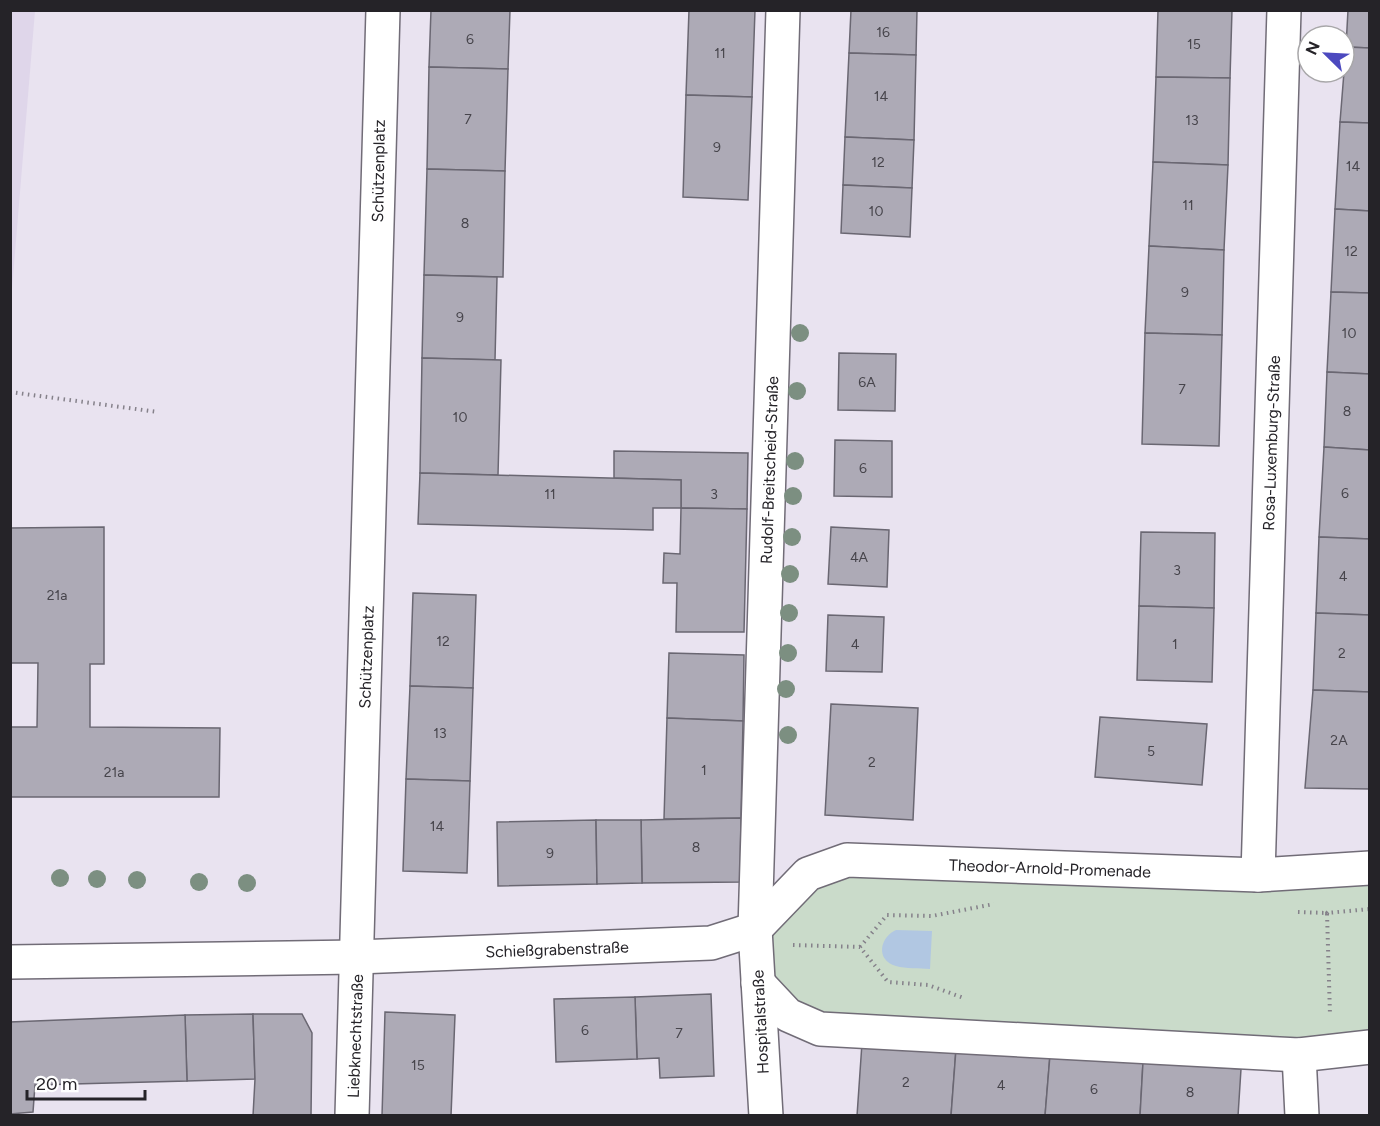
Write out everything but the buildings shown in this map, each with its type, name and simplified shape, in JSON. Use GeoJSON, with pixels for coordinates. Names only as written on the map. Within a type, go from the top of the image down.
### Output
{"type":"FeatureCollection","features":[{"type":"Feature","properties":{"kind":"street","name":"Schützenplatz"},"geometry":{"type":"LineString","coordinates":[[357,957],[383,10]]}},
{"type":"Feature","properties":{"kind":"street","name":"Rudolf-Breitscheid-Straße"},"geometry":{"type":"LineString","coordinates":[[755,929],[783,10]]}},
{"type":"Feature","properties":{"kind":"street","name":"Rosa-Luxemburg-Straße"},"geometry":{"type":"LineString","coordinates":[[1258,875],[1284,10]]}},
{"type":"Feature","properties":{"kind":"street","name":"Theodor-Arnold-Promenade"},"geometry":{"type":"LineString","coordinates":[[755,929],[808,874],[847,860],[1258,875],[1370,868]]}},
{"type":"Feature","properties":{"kind":"street","name":"Schießgrabenstraße"},"geometry":{"type":"LineString","coordinates":[[357,957],[711,943],[755,929]]}},
{"type":"Feature","properties":{"kind":"street","name":"Hospitalstraße"},"geometry":{"type":"LineString","coordinates":[[755,929],[766,1116]]}},
{"type":"Feature","properties":{"kind":"street"},"geometry":{"type":"LineString","coordinates":[[10,962],[357,957]]}},
{"type":"Feature","properties":{"kind":"street","name":"Liebknechtstraße"},"geometry":{"type":"LineString","coordinates":[[352,1116],[357,957]]}},
{"type":"Feature","properties":{"kind":"street"},"geometry":{"type":"LineString","coordinates":[[758,983],[788,1015],[820,1029],[1299,1055],[1370,1047]]}},
{"type":"Feature","properties":{"kind":"street"},"geometry":{"type":"LineString","coordinates":[[1299,1055],[1302,1116]]}},
{"type":"Feature","properties":{"kind":"path"},"geometry":{"type":"LineString","coordinates":[[10,392],[158,412]]}},
{"type":"Feature","properties":{"kind":"path"},"geometry":{"type":"LineString","coordinates":[[860,947],[887,915],[932,916],[997,904]]}},
{"type":"Feature","properties":{"kind":"path"},"geometry":{"type":"LineString","coordinates":[[1291,912],[1327,913],[1370,909]]}},
{"type":"Feature","properties":{"kind":"path"},"geometry":{"type":"LineString","coordinates":[[1327,913],[1330,1021]]}},
{"type":"Feature","properties":{"kind":"path"},"geometry":{"type":"LineString","coordinates":[[830,946],[860,947],[888,982],[928,985]]}},
{"type":"Feature","properties":{"kind":"shaded area"},"geometry":{"type":"Polygon","coordinates":[[[10,11],[35,11],[11,301],[10,11]]]}},
{"type":"Feature","properties":{"kind":"green space"},"geometry":{"type":"Polygon","coordinates":[[[849,871],[1369,877],[1369,1037],[1292,1046],[826,1020],[793,1007],[766,980],[763,932],[813,881],[849,871]]]}},
{"type":"Feature","properties":{"kind":"water"},"geometry":{"type":"Polygon","coordinates":[[[896,930],[932,931],[930,969],[900,967],[885,959],[883,943],[896,930]]]}}]}
